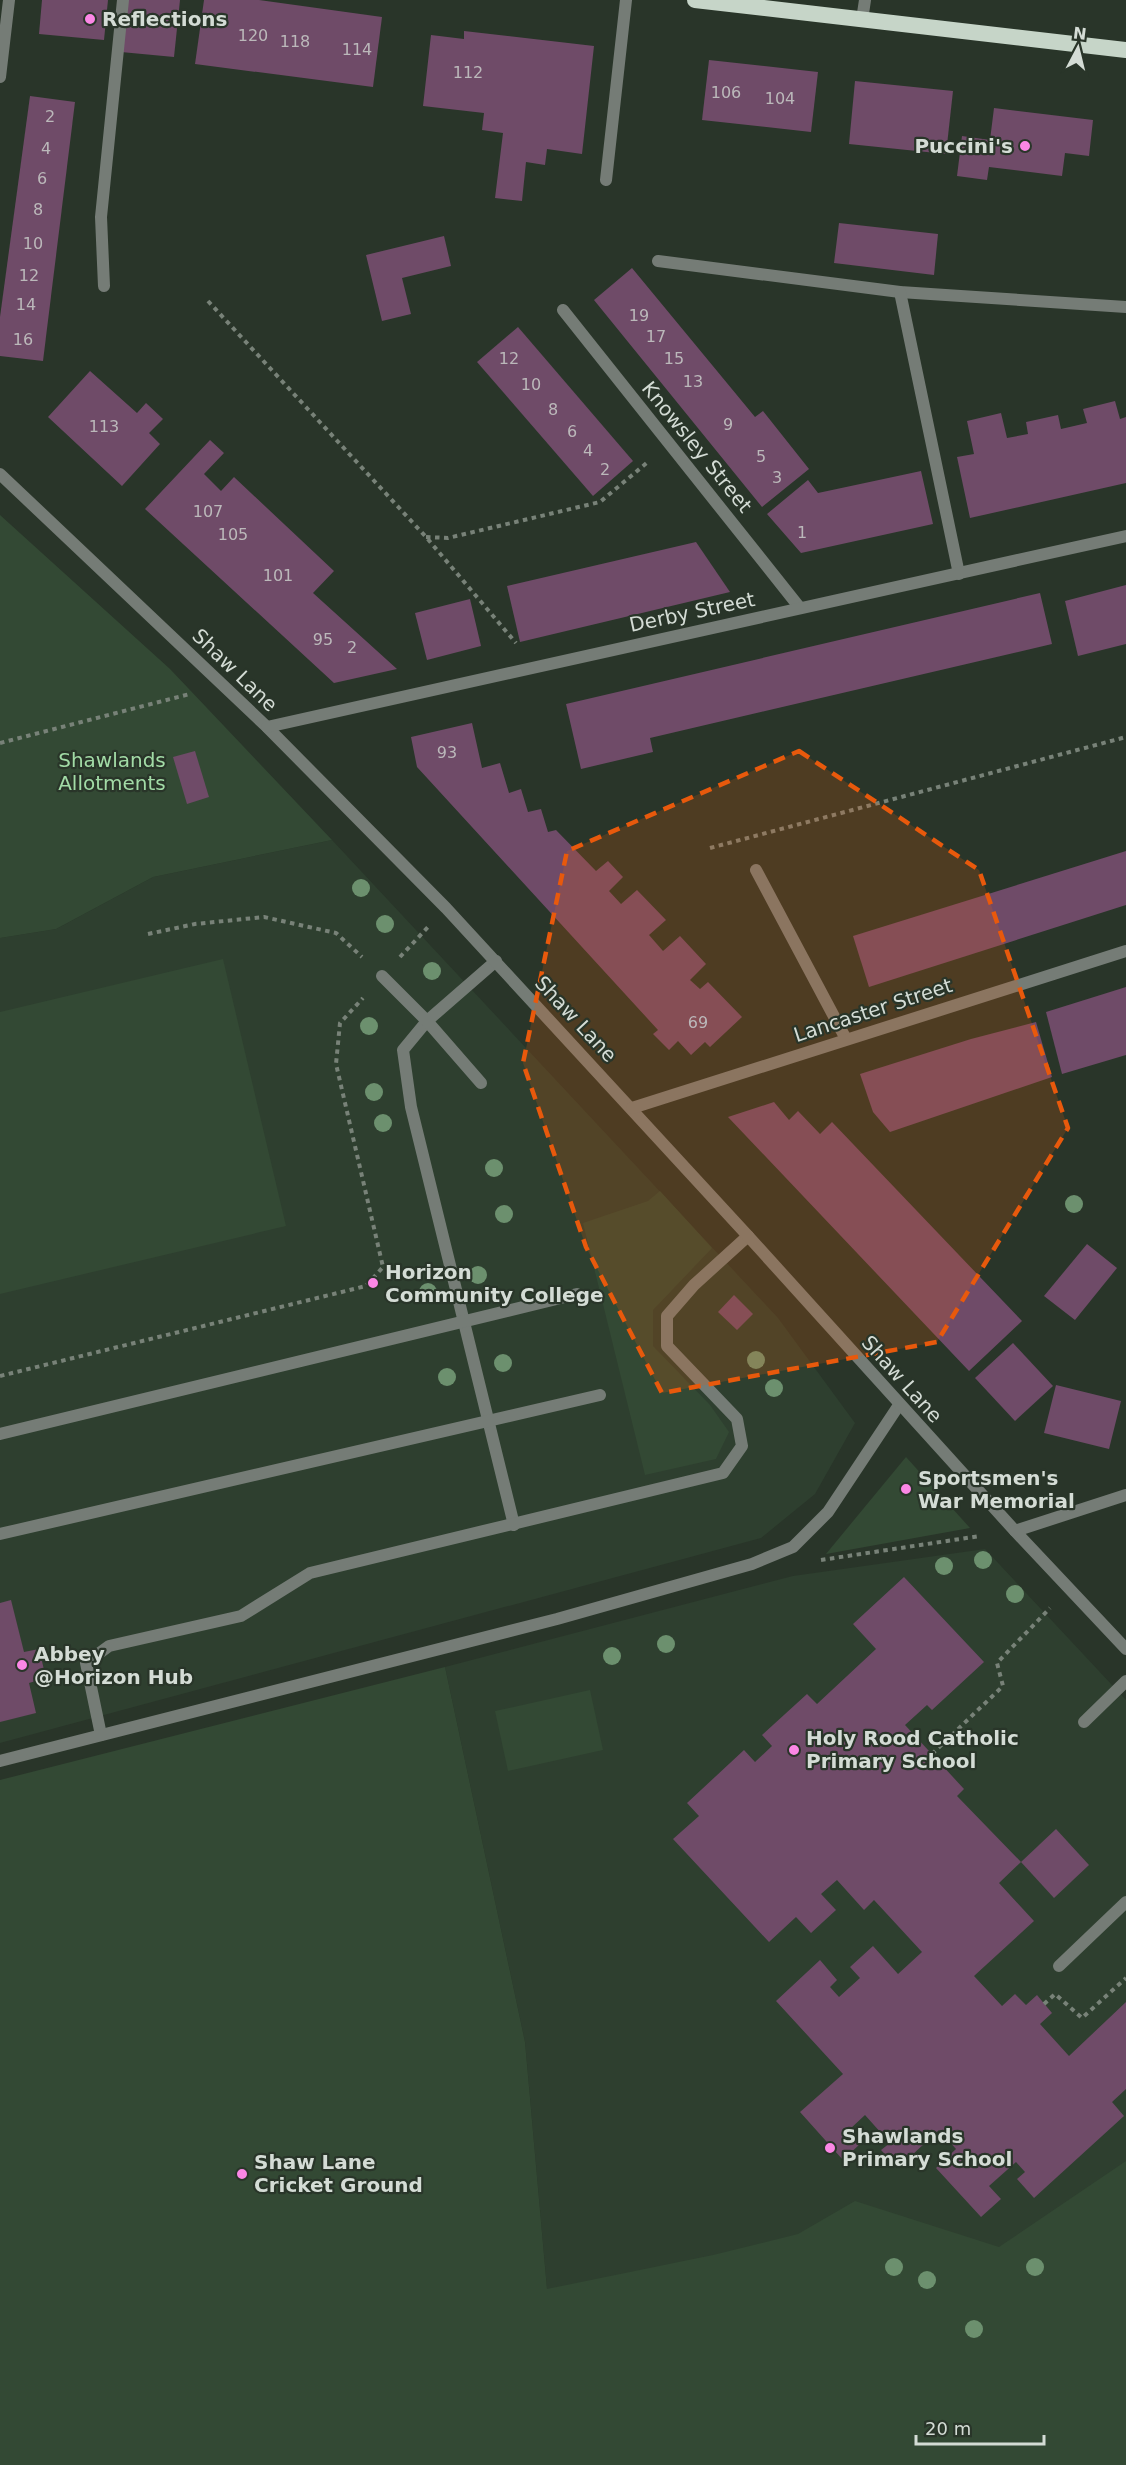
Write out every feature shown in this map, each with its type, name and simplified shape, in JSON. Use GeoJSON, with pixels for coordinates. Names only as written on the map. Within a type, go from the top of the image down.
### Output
{"type":"FeatureCollection","features":[{"type":"Feature","properties":{"kind":"highway"},"geometry":{"type":"LineString","coordinates":[[695,0],[1126,50]]}},
{"type":"Feature","properties":{"kind":"street"},"geometry":{"type":"LineString","coordinates":[[0,77],[9,0]]}},
{"type":"Feature","properties":{"kind":"street"},"geometry":{"type":"LineString","coordinates":[[104,286],[101,217],[123,0]]}},
{"type":"Feature","properties":{"kind":"street"},"geometry":{"type":"LineString","coordinates":[[606,180],[626,0]]}},
{"type":"Feature","properties":{"kind":"street"},"geometry":{"type":"LineString","coordinates":[[862,20],[865,0]]}},
{"type":"Feature","properties":{"kind":"street"},"geometry":{"type":"LineString","coordinates":[[658,261],[900,292],[1126,307]]}},
{"type":"Feature","properties":{"kind":"street"},"geometry":{"type":"LineString","coordinates":[[900,292],[959,573]]}},
{"type":"Feature","properties":{"kind":"street","name":"Knowsley Street"},"geometry":{"type":"LineString","coordinates":[[563,310],[800,608]]}},
{"type":"Feature","properties":{"kind":"street","name":"Shaw Lane"},"geometry":{"type":"LineString","coordinates":[[0,474],[267,727],[446,908],[632,1108],[899,1405],[1126,1649]]}},
{"type":"Feature","properties":{"kind":"street","name":"Derby Street"},"geometry":{"type":"LineString","coordinates":[[267,727],[1126,537]]}},
{"type":"Feature","properties":{"kind":"street"},"geometry":{"type":"LineString","coordinates":[[756,870],[846,1039]]}},
{"type":"Feature","properties":{"kind":"street","name":"Lancaster Street"},"geometry":{"type":"LineString","coordinates":[[632,1108],[1126,951]]}},
{"type":"Feature","properties":{"kind":"street"},"geometry":{"type":"LineString","coordinates":[[496,961],[427,1021],[403,1050],[411,1107],[514,1525]]}},
{"type":"Feature","properties":{"kind":"street"},"geometry":{"type":"LineString","coordinates":[[382,976],[427,1021],[481,1083]]}},
{"type":"Feature","properties":{"kind":"street"},"geometry":{"type":"LineString","coordinates":[[101,1735],[86,1663],[109,1646],[241,1616],[310,1573],[723,1473],[742,1446],[737,1419],[667,1346],[667,1316],[694,1285],[748,1236]]}},
{"type":"Feature","properties":{"kind":"street"},"geometry":{"type":"LineString","coordinates":[[0,1434],[577,1294]]}},
{"type":"Feature","properties":{"kind":"street"},"geometry":{"type":"LineString","coordinates":[[0,1534],[600,1395]]}},
{"type":"Feature","properties":{"kind":"street"},"geometry":{"type":"LineString","coordinates":[[0,1761],[546,1622],[752,1564],[793,1547],[828,1512],[899,1405]]}},
{"type":"Feature","properties":{"kind":"street"},"geometry":{"type":"LineString","coordinates":[[1015,1531],[1126,1495]]}},
{"type":"Feature","properties":{"kind":"street"},"geometry":{"type":"LineString","coordinates":[[1084,1722],[1126,1681]]}},
{"type":"Feature","properties":{"kind":"street"},"geometry":{"type":"LineString","coordinates":[[1059,1966],[1126,1902]]}},
{"type":"Feature","properties":{"kind":"path"},"geometry":{"type":"LineString","coordinates":[[208,301],[426,537],[536,666]]}},
{"type":"Feature","properties":{"kind":"path"},"geometry":{"type":"LineString","coordinates":[[426,537],[448,538],[600,502],[669,443]]}},
{"type":"Feature","properties":{"kind":"path"},"geometry":{"type":"LineString","coordinates":[[0,743],[223,685]]}},
{"type":"Feature","properties":{"kind":"path"},"geometry":{"type":"LineString","coordinates":[[710,848],[1126,737]]}},
{"type":"Feature","properties":{"kind":"path"},"geometry":{"type":"LineString","coordinates":[[0,1376],[366,1286],[383,1267],[336,1064],[340,1023],[446,908]]}},
{"type":"Feature","properties":{"kind":"path"},"geometry":{"type":"LineString","coordinates":[[148,934],[195,924],[264,917],[336,933],[382,976]]}},
{"type":"Feature","properties":{"kind":"path"},"geometry":{"type":"LineString","coordinates":[[819,1560],[1015,1531]]}},
{"type":"Feature","properties":{"kind":"path"},"geometry":{"type":"LineString","coordinates":[[932,1754],[1003,1686],[997,1663],[1069,1588]]}},
{"type":"Feature","properties":{"kind":"path"},"geometry":{"type":"LineString","coordinates":[[1044,2004],[1055,1994],[1082,2018],[1126,1978]]}},
{"type":"Feature","properties":{"kind":"highlighted area"},"geometry":{"type":"Polygon","coordinates":[[[799,751],[979,870],[1068,1128],[937,1342],[662,1393],[586,1247],[523,1063],[567,851],[799,751]]]}},
{"type":"Feature","properties":{"kind":"shaded area","name":"Horizon Community College"},"geometry":{"type":"Polygon","coordinates":[[[332,840],[778,1318],[855,1423],[815,1494],[761,1538],[0,1743],[0,938],[56,929],[153,877],[332,840]]]}},
{"type":"Feature","properties":{"kind":"shaded area"},"geometry":{"type":"Polygon","coordinates":[[[985,1549],[1126,1700],[1126,2465],[547,2289],[525,2042],[445,1667],[793,1576],[985,1549]]]}},
{"type":"Feature","properties":{"kind":"green space","name":"Shawlands Allotments"},"geometry":{"type":"Polygon","coordinates":[[[0,515],[170,669],[332,840],[153,877],[56,929],[0,938],[0,515]]]}},
{"type":"Feature","properties":{"kind":"green space"},"geometry":{"type":"Polygon","coordinates":[[[223,959],[286,1226],[0,1294],[0,1012],[223,959]]]}},
{"type":"Feature","properties":{"kind":"green space"},"geometry":{"type":"Polygon","coordinates":[[[660,1191],[712,1248],[653,1310],[653,1346],[710,1405],[729,1432],[716,1459],[645,1475],[583,1223],[648,1201],[660,1191]]]}},
{"type":"Feature","properties":{"kind":"green space"},"geometry":{"type":"Polygon","coordinates":[[[906,1457],[970,1528],[826,1554],[906,1457]]]}},
{"type":"Feature","properties":{"kind":"green space"},"geometry":{"type":"Polygon","coordinates":[[[445,1667],[525,2042],[547,2289],[713,2255],[798,2234],[855,2201],[999,2247],[1126,2161],[1126,2465],[0,2465],[0,1780],[445,1667]]]}},
{"type":"Feature","properties":{"kind":"green space"},"geometry":{"type":"Polygon","coordinates":[[[590,1690],[603,1750],[508,1771],[495,1711],[590,1690]]]}},
{"type":"Feature","properties":{"kind":"building"},"geometry":{"type":"Polygon","coordinates":[[[42,0],[108,0],[104,40],[39,34],[42,0]]]}},
{"type":"Feature","properties":{"kind":"building"},"geometry":{"type":"Polygon","coordinates":[[[126,0],[180,0],[174,57],[121,52],[126,0]]]}},
{"type":"Feature","properties":{"kind":"building"},"geometry":{"type":"Polygon","coordinates":[[[204,0],[259,0],[382,17],[373,87],[195,64],[204,0]]]}},
{"type":"Feature","properties":{"kind":"building"},"geometry":{"type":"Polygon","coordinates":[[[464,31],[594,46],[582,154],[547,149],[545,165],[526,162],[522,201],[495,198],[503,133],[482,130],[484,113],[423,106],[431,35],[464,39],[464,31]]]}},
{"type":"Feature","properties":{"kind":"building"},"geometry":{"type":"Polygon","coordinates":[[[709,60],[818,72],[811,132],[702,120],[709,60]]]}},
{"type":"Feature","properties":{"kind":"building"},"geometry":{"type":"Polygon","coordinates":[[[855,81],[953,91],[946,154],[849,144],[855,81]]]}},
{"type":"Feature","properties":{"kind":"building"},"geometry":{"type":"Polygon","coordinates":[[[30,96],[75,102],[43,361],[0,356],[0,317],[30,96]]]}},
{"type":"Feature","properties":{"kind":"building","name":"Puccini's"},"geometry":{"type":"Polygon","coordinates":[[[994,108],[1093,120],[1089,156],[1065,153],[1062,176],[989,167],[987,180],[957,176],[962,136],[990,140],[994,108]]]}},
{"type":"Feature","properties":{"kind":"building"},"geometry":{"type":"Polygon","coordinates":[[[839,223],[938,234],[934,275],[834,263],[839,223]]]}},
{"type":"Feature","properties":{"kind":"building"},"geometry":{"type":"Polygon","coordinates":[[[444,236],[451,266],[402,278],[411,314],[382,321],[366,255],[444,236]]]}},
{"type":"Feature","properties":{"kind":"building"},"geometry":{"type":"Polygon","coordinates":[[[632,268],[755,417],[763,411],[809,469],[762,507],[594,300],[632,268]]]}},
{"type":"Feature","properties":{"kind":"building"},"geometry":{"type":"Polygon","coordinates":[[[518,327],[633,461],[593,496],[477,362],[518,327]]]}},
{"type":"Feature","properties":{"kind":"building"},"geometry":{"type":"Polygon","coordinates":[[[90,371],[137,413],[146,403],[163,419],[149,433],[160,444],[122,486],[48,417],[90,371]]]}},
{"type":"Feature","properties":{"kind":"building"},"geometry":{"type":"Polygon","coordinates":[[[1115,401],[1120,419],[1126,417],[1126,483],[970,518],[957,457],[974,454],[967,421],[1001,413],[1007,438],[1028,434],[1026,422],[1058,415],[1061,429],[1087,423],[1083,409],[1115,401]]]}},
{"type":"Feature","properties":{"kind":"building"},"geometry":{"type":"Polygon","coordinates":[[[210,440],[224,453],[204,474],[221,491],[234,477],[334,571],[313,593],[397,669],[334,683],[145,509],[210,440]]]}},
{"type":"Feature","properties":{"kind":"building"},"geometry":{"type":"Polygon","coordinates":[[[921,471],[933,524],[801,553],[767,514],[808,480],[818,493],[921,471]]]}},
{"type":"Feature","properties":{"kind":"building"},"geometry":{"type":"Polygon","coordinates":[[[696,542],[730,592],[520,642],[507,586],[696,542]]]}},
{"type":"Feature","properties":{"kind":"building"},"geometry":{"type":"Polygon","coordinates":[[[1126,585],[1126,644],[1078,656],[1065,601],[1126,585]]]}},
{"type":"Feature","properties":{"kind":"building"},"geometry":{"type":"Polygon","coordinates":[[[1040,593],[1052,644],[650,738],[653,752],[581,769],[566,704],[1040,593]]]}},
{"type":"Feature","properties":{"kind":"building"},"geometry":{"type":"Polygon","coordinates":[[[470,599],[481,646],[427,660],[415,613],[470,599]]]}},
{"type":"Feature","properties":{"kind":"building"},"geometry":{"type":"Polygon","coordinates":[[[472,723],[482,768],[500,763],[509,793],[521,789],[528,812],[541,809],[548,832],[556,830],[596,871],[608,861],[623,877],[609,891],[621,904],[637,890],[666,920],[649,935],[663,951],[680,936],[706,964],[690,980],[700,989],[708,982],[742,1017],[710,1047],[705,1042],[691,1055],[678,1041],[669,1050],[653,1034],[658,1030],[417,767],[411,737],[472,723]]]}},
{"type":"Feature","properties":{"kind":"building"},"geometry":{"type":"Polygon","coordinates":[[[195,751],[209,797],[187,804],[173,757],[195,751]]]}},
{"type":"Feature","properties":{"kind":"building"},"geometry":{"type":"Polygon","coordinates":[[[1126,851],[1126,905],[869,987],[853,936],[1126,851]]]}},
{"type":"Feature","properties":{"kind":"building"},"geometry":{"type":"Polygon","coordinates":[[[1126,987],[1126,1055],[1062,1074],[1046,1012],[1126,987]]]}},
{"type":"Feature","properties":{"kind":"building"},"geometry":{"type":"Polygon","coordinates":[[[1036,1022],[1052,1077],[890,1132],[873,1112],[860,1074],[971,1039],[1036,1022]]]}},
{"type":"Feature","properties":{"kind":"building"},"geometry":{"type":"Polygon","coordinates":[[[774,1102],[789,1120],[798,1111],[820,1134],[832,1122],[1022,1321],[969,1371],[728,1117],[774,1102]]]}},
{"type":"Feature","properties":{"kind":"building"},"geometry":{"type":"Polygon","coordinates":[[[1087,1244],[1117,1268],[1075,1320],[1044,1296],[1087,1244]]]}},
{"type":"Feature","properties":{"kind":"building"},"geometry":{"type":"Polygon","coordinates":[[[734,1295],[753,1314],[737,1330],[718,1312],[734,1295]]]}},
{"type":"Feature","properties":{"kind":"building"},"geometry":{"type":"Polygon","coordinates":[[[1013,1343],[1053,1386],[1015,1421],[975,1378],[1013,1343]]]}},
{"type":"Feature","properties":{"kind":"building"},"geometry":{"type":"Polygon","coordinates":[[[1056,1385],[1121,1401],[1109,1449],[1044,1433],[1056,1385]]]}},
{"type":"Feature","properties":{"kind":"building"},"geometry":{"type":"Polygon","coordinates":[[[904,1577],[984,1662],[932,1710],[927,1705],[905,1725],[964,1789],[957,1796],[1021,1862],[999,1883],[1034,1921],[974,1976],[1002,2006],[1015,1994],[1026,2005],[1037,1995],[1052,2013],[1040,2024],[1069,2056],[1126,2002],[1126,2089],[1112,2102],[1124,2116],[1034,2198],[1017,2179],[1025,2172],[1016,2162],[989,2186],[1001,2199],[981,2217],[936,2168],[956,2149],[939,2130],[898,2168],[881,2150],[890,2143],[865,2115],[849,2130],[861,2143],[843,2160],[800,2112],[843,2074],[776,2001],[820,1960],[837,1980],[830,1987],[839,1997],[860,1978],[850,1967],[873,1946],[898,1974],[922,1952],[874,1900],[864,1910],[837,1880],[821,1894],[836,1910],[811,1933],[796,1917],[769,1942],[673,1839],[699,1816],[687,1803],[744,1750],[755,1762],[772,1746],[762,1735],[807,1694],[817,1704],[876,1649],[853,1624],[904,1577]]]}},
{"type":"Feature","properties":{"kind":"building","name":"Abbey @Horizon Hub"},"geometry":{"type":"Polygon","coordinates":[[[11,1600],[24,1652],[39,1649],[46,1678],[29,1683],[36,1713],[0,1722],[0,1603],[11,1600]]]}},
{"type":"Feature","properties":{"kind":"building"},"geometry":{"type":"Polygon","coordinates":[[[1056,1829],[1089,1865],[1054,1898],[1021,1862],[1056,1829]]]}},
{"type":"Feature","properties":{"kind":"place","name":"Reflections"},"geometry":{"type":"Point","coordinates":[90,19]}},
{"type":"Feature","properties":{"kind":"place","name":"Puccini's"},"geometry":{"type":"Point","coordinates":[1025,146]}},
{"type":"Feature","properties":{"kind":"place","name":"Horizon Community College"},"geometry":{"type":"Point","coordinates":[373,1283]}},
{"type":"Feature","properties":{"kind":"place","name":"Sportsmen's War Memorial"},"geometry":{"type":"Point","coordinates":[906,1489]}},
{"type":"Feature","properties":{"kind":"place","name":"Abbey @Horizon Hub"},"geometry":{"type":"Point","coordinates":[22,1665]}},
{"type":"Feature","properties":{"kind":"place","name":"Holy Rood Catholic Primary School"},"geometry":{"type":"Point","coordinates":[794,1750]}},
{"type":"Feature","properties":{"kind":"place","name":"Shawlands Primary School"},"geometry":{"type":"Point","coordinates":[830,2148]}},
{"type":"Feature","properties":{"kind":"place","name":"Shaw Lane Cricket Ground"},"geometry":{"type":"Point","coordinates":[242,2174]}}]}
